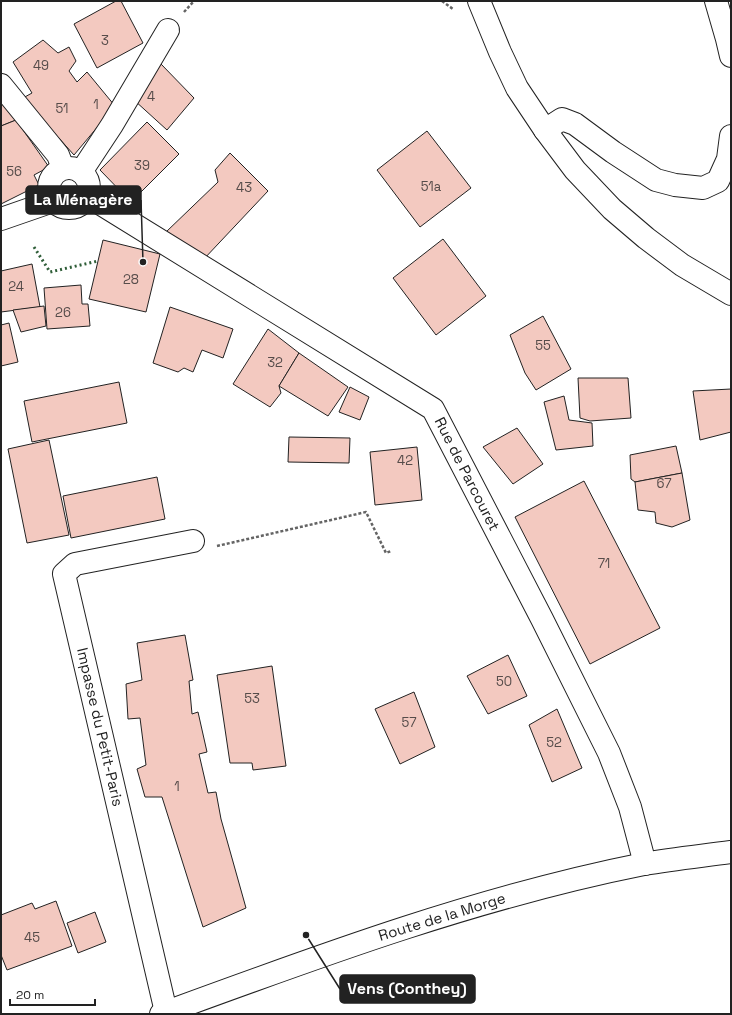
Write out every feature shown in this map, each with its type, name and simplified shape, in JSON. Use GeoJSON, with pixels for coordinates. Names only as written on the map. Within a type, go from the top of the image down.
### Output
{"type":"FeatureCollection","features":[{"type":"Feature","properties":{"kind":"street"},"geometry":{"type":"LineString","coordinates":[[479,1],[500,52],[518,88],[545,130],[575,170],[612,209],[646,238],[682,265],[731,294]]}},
{"type":"Feature","properties":{"kind":"street"},"geometry":{"type":"LineString","coordinates":[[716,1],[728,39],[731,56]]}},
{"type":"Feature","properties":{"kind":"street"},"geometry":{"type":"LineString","coordinates":[[1,85],[72,170],[86,176],[89,190],[88,196],[79,206],[65,208],[58,206],[53,201],[49,189],[50,182],[57,171],[72,170],[112,125],[168,30]]}},
{"type":"Feature","properties":{"kind":"street"},"geometry":{"type":"LineString","coordinates":[[545,130],[562,119],[575,124],[613,152],[656,180],[675,185],[703,188],[718,181],[728,159],[731,136]]}},
{"type":"Feature","properties":{"kind":"street","name":"Rue de Parcouret"},"geometry":{"type":"LineString","coordinates":[[88,196],[433,409],[542,619],[609,753],[630,807],[645,864]]}},
{"type":"Feature","properties":{"kind":"street"},"geometry":{"type":"LineString","coordinates":[[1,219],[53,201]]}},
{"type":"Feature","properties":{"kind":"street","name":"Impasse du Petit-Paris"},"geometry":{"type":"LineString","coordinates":[[164,1013],[64,574],[75,564],[193,541]]}},
{"type":"Feature","properties":{"kind":"street","name":"Route de la Morge"},"geometry":{"type":"LineString","coordinates":[[164,1013],[392,931],[564,882],[645,864],[731,852]]}},
{"type":"Feature","properties":{"kind":"path"},"geometry":{"type":"LineString","coordinates":[[442,1],[452,7]]}},
{"type":"Feature","properties":{"kind":"path"},"geometry":{"type":"LineString","coordinates":[[193,541],[212,547],[366,512],[386,553],[391,551]]}},
{"type":"Feature","properties":{"kind":"building"},"geometry":{"type":"Polygon","coordinates":[[[116,1],[121,1],[143,43],[97,68],[74,24],[116,1]]]}},
{"type":"Feature","properties":{"kind":"building"},"geometry":{"type":"Polygon","coordinates":[[[43,40],[58,53],[69,47],[76,61],[69,71],[77,82],[87,72],[115,106],[74,155],[23,98],[32,93],[13,62],[43,40]]]}},
{"type":"Feature","properties":{"kind":"building"},"geometry":{"type":"Polygon","coordinates":[[[160,63],[194,98],[167,130],[134,100],[160,63]]]}},
{"type":"Feature","properties":{"kind":"building"},"geometry":{"type":"Polygon","coordinates":[[[1,102],[16,120],[1,126],[1,102]]]}},
{"type":"Feature","properties":{"kind":"building"},"geometry":{"type":"Polygon","coordinates":[[[16,120],[49,167],[34,175],[39,185],[1,204],[1,126],[16,120]]]}},
{"type":"Feature","properties":{"kind":"building"},"geometry":{"type":"Polygon","coordinates":[[[147,122],[179,154],[131,202],[100,170],[147,122]]]}},
{"type":"Feature","properties":{"kind":"building"},"geometry":{"type":"Polygon","coordinates":[[[427,131],[471,188],[420,227],[377,170],[427,131]]]}},
{"type":"Feature","properties":{"kind":"building"},"geometry":{"type":"Polygon","coordinates":[[[230,153],[268,191],[203,260],[166,232],[218,182],[215,170],[230,153]]]}},
{"type":"Feature","properties":{"kind":"building"},"geometry":{"type":"Polygon","coordinates":[[[443,239],[486,296],[436,335],[393,278],[443,239]]]}},
{"type":"Feature","properties":{"kind":"building"},"geometry":{"type":"Polygon","coordinates":[[[103,240],[160,254],[146,312],[89,299],[103,240]]]}},
{"type":"Feature","properties":{"kind":"building"},"geometry":{"type":"Polygon","coordinates":[[[32,264],[40,307],[1,312],[1,271],[32,264]]]}},
{"type":"Feature","properties":{"kind":"building"},"geometry":{"type":"Polygon","coordinates":[[[81,285],[82,304],[88,304],[90,326],[47,329],[44,288],[81,285]]]}},
{"type":"Feature","properties":{"kind":"building"},"geometry":{"type":"Polygon","coordinates":[[[44,306],[46,326],[21,332],[13,310],[44,306]]]}},
{"type":"Feature","properties":{"kind":"building"},"geometry":{"type":"Polygon","coordinates":[[[170,307],[233,329],[223,358],[202,350],[193,372],[184,368],[178,372],[153,363],[170,307]]]}},
{"type":"Feature","properties":{"kind":"building"},"geometry":{"type":"Polygon","coordinates":[[[543,316],[571,369],[536,390],[525,373],[510,335],[543,316]]]}},
{"type":"Feature","properties":{"kind":"building"},"geometry":{"type":"Polygon","coordinates":[[[9,323],[18,362],[1,366],[1,325],[9,323]]]}},
{"type":"Feature","properties":{"kind":"building"},"geometry":{"type":"Polygon","coordinates":[[[268,329],[299,353],[279,386],[281,393],[270,407],[233,384],[268,329]]]}},
{"type":"Feature","properties":{"kind":"building"},"geometry":{"type":"Polygon","coordinates":[[[299,353],[348,387],[328,416],[279,386],[299,353]]]}},
{"type":"Feature","properties":{"kind":"building"},"geometry":{"type":"Polygon","coordinates":[[[578,378],[628,378],[631,418],[590,421],[580,418],[578,378]]]}},
{"type":"Feature","properties":{"kind":"building"},"geometry":{"type":"Polygon","coordinates":[[[119,382],[127,423],[32,442],[24,401],[119,382]]]}},
{"type":"Feature","properties":{"kind":"building"},"geometry":{"type":"Polygon","coordinates":[[[350,387],[369,397],[360,420],[339,412],[350,387]]]}},
{"type":"Feature","properties":{"kind":"building"},"geometry":{"type":"Polygon","coordinates":[[[731,389],[731,432],[700,440],[693,391],[731,389]]]}},
{"type":"Feature","properties":{"kind":"building"},"geometry":{"type":"Polygon","coordinates":[[[564,396],[569,420],[592,423],[593,446],[556,450],[544,402],[564,396]]]}},
{"type":"Feature","properties":{"kind":"building"},"geometry":{"type":"Polygon","coordinates":[[[517,428],[543,464],[513,484],[483,447],[517,428]]]}},
{"type":"Feature","properties":{"kind":"building"},"geometry":{"type":"Polygon","coordinates":[[[289,437],[350,438],[349,463],[288,462],[289,437]]]}},
{"type":"Feature","properties":{"kind":"building"},"geometry":{"type":"Polygon","coordinates":[[[49,440],[69,535],[27,543],[8,449],[49,440]]]}},
{"type":"Feature","properties":{"kind":"building"},"geometry":{"type":"Polygon","coordinates":[[[676,446],[682,473],[635,482],[631,479],[630,455],[676,446]]]}},
{"type":"Feature","properties":{"kind":"building"},"geometry":{"type":"Polygon","coordinates":[[[417,447],[422,500],[375,505],[370,452],[417,447]]]}},
{"type":"Feature","properties":{"kind":"building"},"geometry":{"type":"Polygon","coordinates":[[[682,473],[690,520],[672,527],[656,523],[655,512],[638,510],[635,482],[682,473]]]}},
{"type":"Feature","properties":{"kind":"building"},"geometry":{"type":"Polygon","coordinates":[[[157,477],[165,519],[71,538],[63,496],[157,477]]]}},
{"type":"Feature","properties":{"kind":"building"},"geometry":{"type":"Polygon","coordinates":[[[584,481],[660,628],[590,664],[515,517],[584,481]]]}},
{"type":"Feature","properties":{"kind":"building"},"geometry":{"type":"Polygon","coordinates":[[[185,635],[193,680],[189,681],[192,714],[198,712],[207,752],[199,754],[208,793],[216,792],[221,819],[246,908],[203,927],[162,797],[145,797],[137,769],[146,765],[140,718],[128,719],[126,684],[142,680],[137,643],[185,635]]]}},
{"type":"Feature","properties":{"kind":"building"},"geometry":{"type":"Polygon","coordinates":[[[508,655],[527,696],[488,714],[467,676],[508,655]]]}},
{"type":"Feature","properties":{"kind":"building"},"geometry":{"type":"Polygon","coordinates":[[[272,666],[286,766],[253,770],[252,763],[230,763],[217,675],[272,666]]]}},
{"type":"Feature","properties":{"kind":"building"},"geometry":{"type":"Polygon","coordinates":[[[414,692],[435,747],[400,764],[375,709],[414,692]]]}},
{"type":"Feature","properties":{"kind":"building"},"geometry":{"type":"Polygon","coordinates":[[[557,709],[582,768],[552,782],[529,725],[557,709]]]}},
{"type":"Feature","properties":{"kind":"building"},"geometry":{"type":"Polygon","coordinates":[[[56,901],[72,946],[7,970],[1,955],[1,915],[32,903],[35,909],[56,901]]]}},
{"type":"Feature","properties":{"kind":"building"},"geometry":{"type":"Polygon","coordinates":[[[95,912],[106,942],[78,953],[67,923],[95,912]]]}},
{"type":"Feature","properties":{"kind":"hedge"},"geometry":{"type":"LineString","coordinates":[[34,247],[50,272],[98,261]]}},
{"type":"Feature","properties":{"kind":"place","name":"La Ménagère"},"geometry":{"type":"Point","coordinates":[143,262]}},
{"type":"Feature","properties":{"kind":"place","name":"Vens (Conthey)"},"geometry":{"type":"Point","coordinates":[306,935]}}]}
